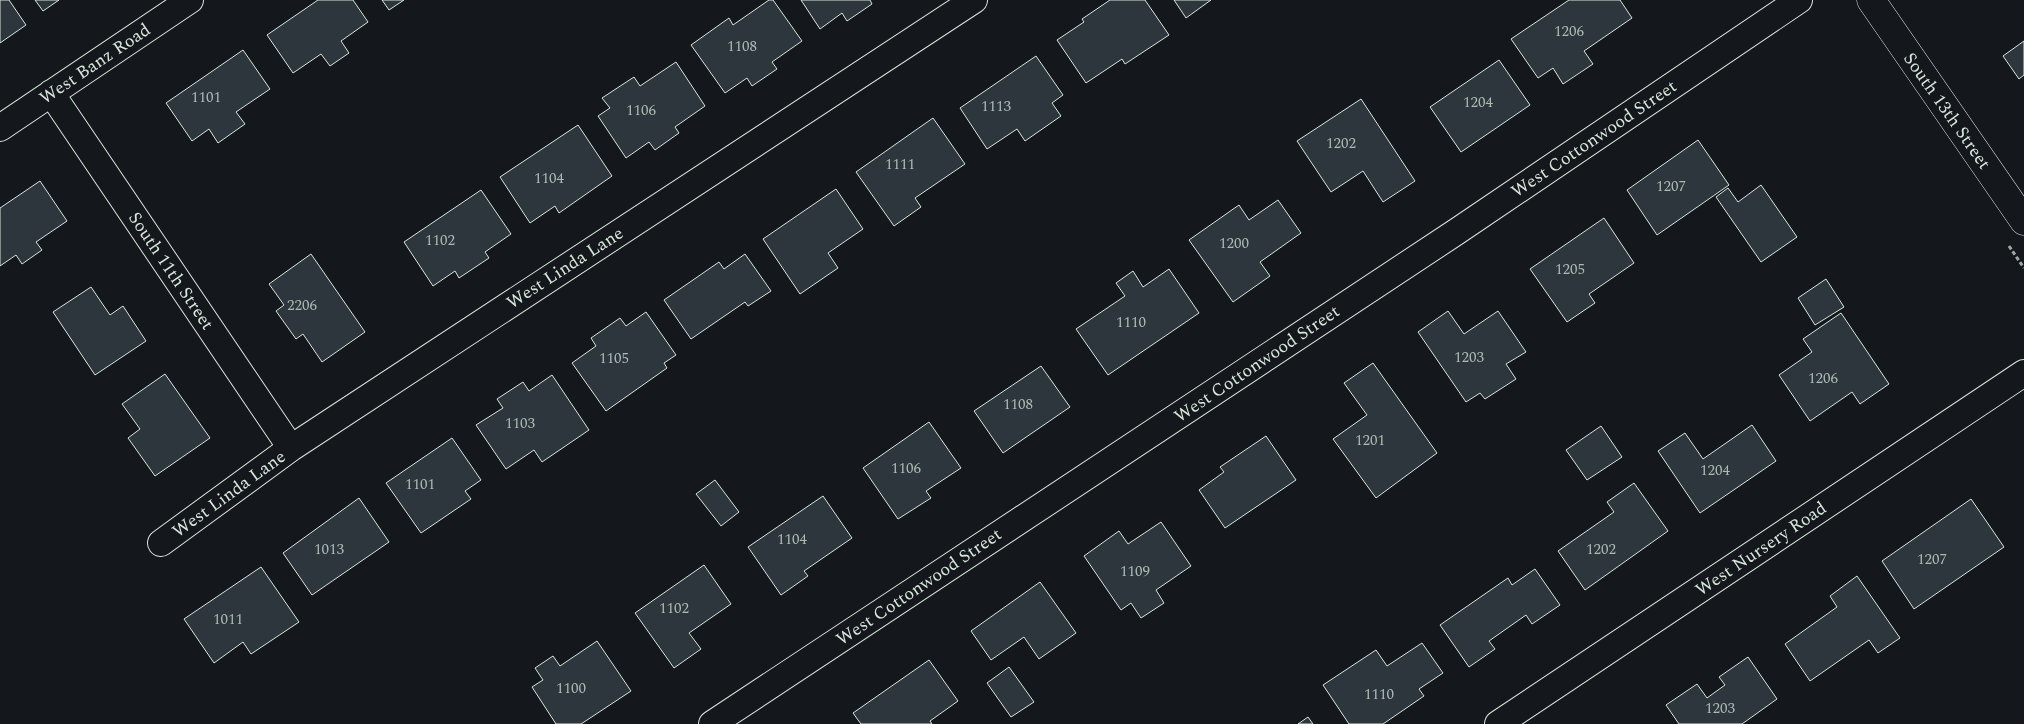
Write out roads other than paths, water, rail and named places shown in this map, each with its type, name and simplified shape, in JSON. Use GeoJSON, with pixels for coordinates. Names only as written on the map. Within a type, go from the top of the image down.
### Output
{"type":"FeatureCollection","features":[{"type":"Feature","properties":{"kind":"street","name":"West Banz Road"},"geometry":{"type":"LineString","coordinates":[[0,128],[190,0]]}},
{"type":"Feature","properties":{"kind":"street","name":"West Linda Lane"},"geometry":{"type":"LineString","coordinates":[[161,543],[291,448],[974,0]]}},
{"type":"Feature","properties":{"kind":"street","name":"West Cottonwood Street"},"geometry":{"type":"LineString","coordinates":[[712,724],[1448,237],[1799,0]]}},
{"type":"Feature","properties":{"kind":"street","name":"South 13th Street"},"geometry":{"type":"LineString","coordinates":[[1871,0],[2024,222]]}},
{"type":"Feature","properties":{"kind":"street","name":"South 11th Street"},"geometry":{"type":"LineString","coordinates":[[51,93],[291,448]]}},
{"type":"Feature","properties":{"kind":"street","name":"West Nursery Road"},"geometry":{"type":"LineString","coordinates":[[1498,724],[2024,373]]}}]}
